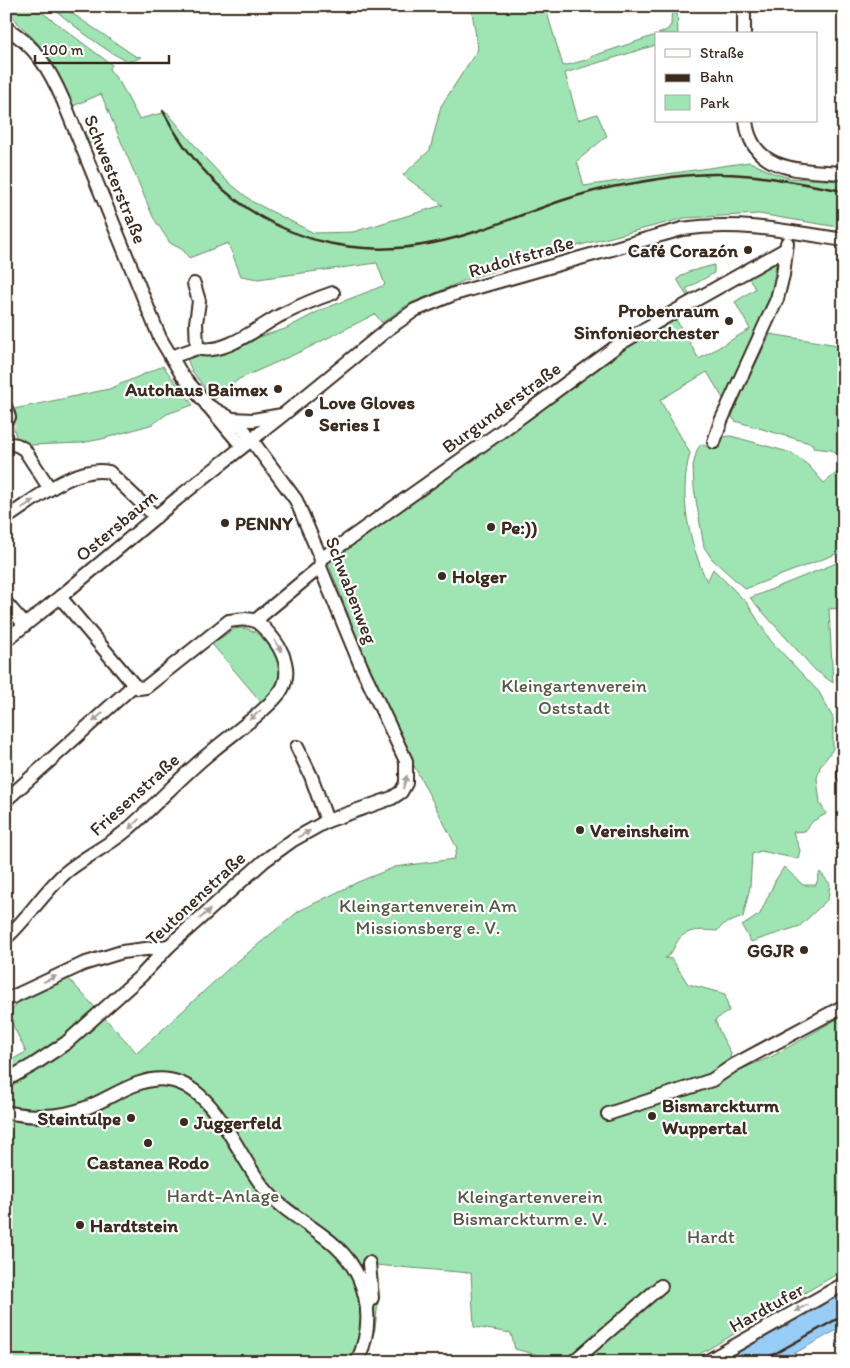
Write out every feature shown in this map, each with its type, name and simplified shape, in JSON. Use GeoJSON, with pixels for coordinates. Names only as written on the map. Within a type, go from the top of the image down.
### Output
{"type":"FeatureCollection","features":[{"type":"Feature","properties":{"kind":"street"},"geometry":{"type":"LineString","coordinates":[[744,6],[744,32]]}},
{"type":"Feature","properties":{"kind":"street","name":"Schwesterstraße"},"geometry":{"type":"LineString","coordinates":[[6,28],[36,52],[52,76],[160,338],[171,357],[182,375],[207,404],[247,443]]}},
{"type":"Feature","properties":{"kind":"street"},"geometry":{"type":"LineString","coordinates":[[746,122],[751,138],[769,161],[787,169],[844,174]]}},
{"type":"Feature","properties":{"kind":"street","name":"Rudolfstraße"},"geometry":{"type":"LineString","coordinates":[[247,443],[388,329],[415,310],[454,294],[682,229],[706,226],[755,226],[844,240]]}},
{"type":"Feature","properties":{"kind":"street"},"geometry":{"type":"LineString","coordinates":[[714,442],[721,421],[777,299],[783,275],[788,231]]}},
{"type":"Feature","properties":{"kind":"street","name":"Burgunderstraße"},"geometry":{"type":"LineString","coordinates":[[256,620],[321,563],[621,343],[786,249]]}},
{"type":"Feature","properties":{"kind":"street"},"geometry":{"type":"LineString","coordinates":[[194,284],[199,301],[196,323],[197,348]]}},
{"type":"Feature","properties":{"kind":"street"},"geometry":{"type":"LineString","coordinates":[[171,357],[197,348],[206,351],[237,341],[280,316],[316,298],[333,293]]}},
{"type":"Feature","properties":{"kind":"street","name":"Schwesterstraße"},"geometry":{"type":"LineString","coordinates":[[207,404],[242,427],[247,443]]}},
{"type":"Feature","properties":{"kind":"street"},"geometry":{"type":"LineString","coordinates":[[232,419],[253,420],[284,414]]}},
{"type":"Feature","properties":{"kind":"street"},"geometry":{"type":"LineString","coordinates":[[8,439],[24,449],[50,489]]}},
{"type":"Feature","properties":{"kind":"street","name":"Schwabenweg"},"geometry":{"type":"LineString","coordinates":[[247,443],[296,500],[361,666],[406,761]]}},
{"type":"Feature","properties":{"kind":"street","name":"Ostersbaum"},"geometry":{"type":"LineString","coordinates":[[6,640],[247,443]]}},
{"type":"Feature","properties":{"kind":"street"},"geometry":{"type":"LineString","coordinates":[[6,518],[50,489],[76,475],[101,470],[109,472],[156,517]]}},
{"type":"Feature","properties":{"kind":"street"},"geometry":{"type":"LineString","coordinates":[[60,597],[134,685],[139,688],[146,687],[230,621],[244,618],[256,620]]}},
{"type":"Feature","properties":{"kind":"street"},"geometry":{"type":"LineString","coordinates":[[6,603],[25,626]]}},
{"type":"Feature","properties":{"kind":"street","name":"Friesenstraße"},"geometry":{"type":"LineString","coordinates":[[6,938],[21,924],[60,878],[127,830],[204,757],[266,706],[282,690],[286,679],[285,662],[280,648],[256,620]]}},
{"type":"Feature","properties":{"kind":"street"},"geometry":{"type":"LineString","coordinates":[[6,800],[134,685]]}},
{"type":"Feature","properties":{"kind":"street"},"geometry":{"type":"LineString","coordinates":[[297,747],[311,776],[327,821]]}},
{"type":"Feature","properties":{"kind":"street","name":"Teutonenstraße"},"geometry":{"type":"LineString","coordinates":[[6,1080],[45,1058],[66,1043],[141,976],[169,946],[264,861],[293,840],[327,821],[392,798],[401,792],[406,783],[406,761]]}},
{"type":"Feature","properties":{"kind":"street"},"geometry":{"type":"LineString","coordinates":[[6,1000],[83,964],[122,952],[169,946]]}},
{"type":"Feature","properties":{"kind":"street"},"geometry":{"type":"LineString","coordinates":[[608,1114],[712,1080],[734,1065],[844,1006]]}},
{"type":"Feature","properties":{"kind":"street"},"geometry":{"type":"LineString","coordinates":[[6,1112],[32,1116],[60,1115],[88,1107],[148,1080],[168,1079],[188,1086],[207,1102],[270,1196],[292,1215],[322,1234],[344,1252],[351,1262],[367,1304],[368,1328],[357,1362]]}},
{"type":"Feature","properties":{"kind":"street"},"geometry":{"type":"LineString","coordinates":[[367,1304],[372,1298],[369,1264]]}},
{"type":"Feature","properties":{"kind":"street","name":"Hardtufer"},"geometry":{"type":"LineString","coordinates":[[706,1362],[844,1284]]}},
{"type":"Feature","properties":{"kind":"street"},"geometry":{"type":"LineString","coordinates":[[573,1362],[660,1286]]}},
{"type":"Feature","properties":{"kind":"green space"},"geometry":{"type":"Polygon","coordinates":[[[18,6],[35,7],[112,65],[109,69],[120,83],[139,119],[167,112],[226,180],[253,202],[314,233],[353,232],[443,205],[403,175],[430,150],[441,106],[478,49],[471,6],[545,6],[563,66],[590,59],[590,57],[655,35],[655,45],[565,73],[578,120],[597,114],[607,136],[577,161],[584,186],[750,162],[773,173],[790,178],[844,181],[844,228],[759,214],[685,218],[573,247],[468,279],[407,305],[382,323],[375,314],[302,351],[239,379],[214,400],[192,371],[187,359],[285,329],[321,310],[385,285],[377,263],[258,279],[241,276],[228,243],[189,258],[183,250],[170,243],[153,217],[101,94],[73,106],[51,62],[40,46],[12,15],[14,9],[18,6]]]}},
{"type":"Feature","properties":{"kind":"green space"},"geometry":{"type":"Polygon","coordinates":[[[50,6],[64,6],[135,56],[141,57],[130,61],[122,59],[89,37],[50,6]]]}},
{"type":"Feature","properties":{"kind":"green space"},"geometry":{"type":"Polygon","coordinates":[[[672,6],[677,6],[678,32],[662,32],[671,25],[672,6]]]}},
{"type":"Feature","properties":{"kind":"green space"},"geometry":{"type":"Polygon","coordinates":[[[92,130],[96,141],[88,144],[84,133],[92,130]]]}},
{"type":"Feature","properties":{"kind":"green space"},"geometry":{"type":"Polygon","coordinates":[[[770,263],[776,263],[772,292],[724,400],[707,372],[660,400],[690,453],[685,486],[687,519],[695,551],[707,582],[713,569],[747,603],[771,641],[819,692],[833,718],[833,749],[820,767],[817,778],[820,803],[826,814],[813,821],[805,831],[793,832],[800,850],[798,859],[761,851],[752,854],[750,887],[743,917],[724,924],[717,931],[695,931],[685,934],[680,937],[671,953],[665,958],[672,959],[688,984],[725,994],[729,1011],[715,1020],[731,1053],[727,1075],[773,1056],[844,1015],[844,1270],[686,1362],[545,1362],[541,1356],[515,1349],[511,1333],[474,1327],[471,1273],[375,1265],[378,1302],[375,1329],[366,1357],[352,1362],[6,1362],[6,1063],[26,1052],[8,1015],[19,1001],[68,978],[137,1053],[227,970],[299,911],[358,882],[395,867],[454,859],[457,848],[411,760],[366,661],[327,560],[627,345],[674,316],[699,359],[750,329],[735,302],[755,289],[748,276],[770,263]]]}},
{"type":"Feature","properties":{"kind":"green space"},"geometry":{"type":"Polygon","coordinates":[[[714,265],[714,273],[686,289],[690,296],[688,298],[677,279],[688,272],[714,265]]]}},
{"type":"Feature","properties":{"kind":"green space"},"geometry":{"type":"Polygon","coordinates":[[[770,334],[844,346],[844,551],[745,589],[712,559],[704,547],[694,488],[693,466],[697,450],[701,444],[715,450],[723,437],[731,436],[792,453],[809,466],[824,483],[839,471],[840,456],[831,450],[813,448],[813,444],[735,421],[732,417],[770,334]]]}},
{"type":"Feature","properties":{"kind":"green space"},"geometry":{"type":"Polygon","coordinates":[[[163,366],[193,405],[167,414],[153,424],[81,443],[31,445],[16,437],[14,409],[109,389],[163,366]]]}},
{"type":"Feature","properties":{"kind":"green space"},"geometry":{"type":"Polygon","coordinates":[[[844,560],[844,608],[829,609],[833,683],[815,670],[750,598],[844,560]]]}},
{"type":"Feature","properties":{"kind":"green space"},"geometry":{"type":"Polygon","coordinates":[[[241,628],[252,631],[264,640],[277,659],[279,667],[278,681],[261,702],[212,644],[234,629],[241,628]]]}},
{"type":"Feature","properties":{"kind":"green space"},"geometry":{"type":"Polygon","coordinates":[[[784,867],[803,885],[816,885],[820,872],[830,884],[828,899],[800,926],[751,942],[742,926],[760,914],[775,881],[784,867]]]}},
{"type":"Feature","properties":{"kind":"water"},"geometry":{"type":"Polygon","coordinates":[[[844,1293],[844,1326],[779,1362],[722,1362],[844,1293]]]}},
{"type":"Feature","properties":{"kind":"tunnel"},"geometry":{"type":"LineString","coordinates":[[9,417],[10,430]]}},
{"type":"Feature","properties":{"kind":"railway"},"geometry":{"type":"LineString","coordinates":[[163,111],[185,147],[211,178],[241,204],[275,224],[311,239],[350,247],[391,248],[433,243],[478,231],[589,192],[680,176],[736,174],[844,191]]}},
{"type":"Feature","properties":{"kind":"railway"},"geometry":{"type":"LineString","coordinates":[[760,1362],[844,1315]]}},
{"type":"Feature","properties":{"kind":"place","name":"Café Corazón"},"geometry":{"type":"Point","coordinates":[748,250]}},
{"type":"Feature","properties":{"kind":"place","name":"Probenraum Sinfonieorchester"},"geometry":{"type":"Point","coordinates":[729,321]}},
{"type":"Feature","properties":{"kind":"place","name":"Autohaus Baimex"},"geometry":{"type":"Point","coordinates":[278,389]}},
{"type":"Feature","properties":{"kind":"place","name":"Love Gloves Series I"},"geometry":{"type":"Point","coordinates":[309,413]}},
{"type":"Feature","properties":{"kind":"place","name":"PENNY"},"geometry":{"type":"Point","coordinates":[225,523]}},
{"type":"Feature","properties":{"kind":"place","name":"Pe:))"},"geometry":{"type":"Point","coordinates":[491,527]}},
{"type":"Feature","properties":{"kind":"place","name":"Holger"},"geometry":{"type":"Point","coordinates":[442,576]}},
{"type":"Feature","properties":{"kind":"place","name":"Vereinsheim"},"geometry":{"type":"Point","coordinates":[580,830]}},
{"type":"Feature","properties":{"kind":"place","name":"GGJR"},"geometry":{"type":"Point","coordinates":[804,950]}},
{"type":"Feature","properties":{"kind":"place","name":"Bismarckturm Wuppertal"},"geometry":{"type":"Point","coordinates":[652,1116]}},
{"type":"Feature","properties":{"kind":"place","name":"Steintulpe"},"geometry":{"type":"Point","coordinates":[131,1118]}},
{"type":"Feature","properties":{"kind":"place","name":"Juggerfeld"},"geometry":{"type":"Point","coordinates":[184,1122]}},
{"type":"Feature","properties":{"kind":"place","name":"Castanea Rodo"},"geometry":{"type":"Point","coordinates":[148,1143]}},
{"type":"Feature","properties":{"kind":"place","name":"Hardtstein"},"geometry":{"type":"Point","coordinates":[80,1225]}},
{"type":"Feature","properties":{"kind":"park label","name":"Kleingartenverein Oststadt"},"geometry":{"type":"Point","coordinates":[574,696]}},
{"type":"Feature","properties":{"kind":"park label","name":"Kleingartenverein Am Missionsberg e. V."},"geometry":{"type":"Point","coordinates":[428,916]}},
{"type":"Feature","properties":{"kind":"park label","name":"Hardt-Anlage"},"geometry":{"type":"Point","coordinates":[223,1195]}},
{"type":"Feature","properties":{"kind":"park label","name":"Kleingartenverein Bismarckturm e. V."},"geometry":{"type":"Point","coordinates":[530,1207]}},
{"type":"Feature","properties":{"kind":"park label","name":"Hardt"},"geometry":{"type":"Point","coordinates":[711,1236]}}]}
